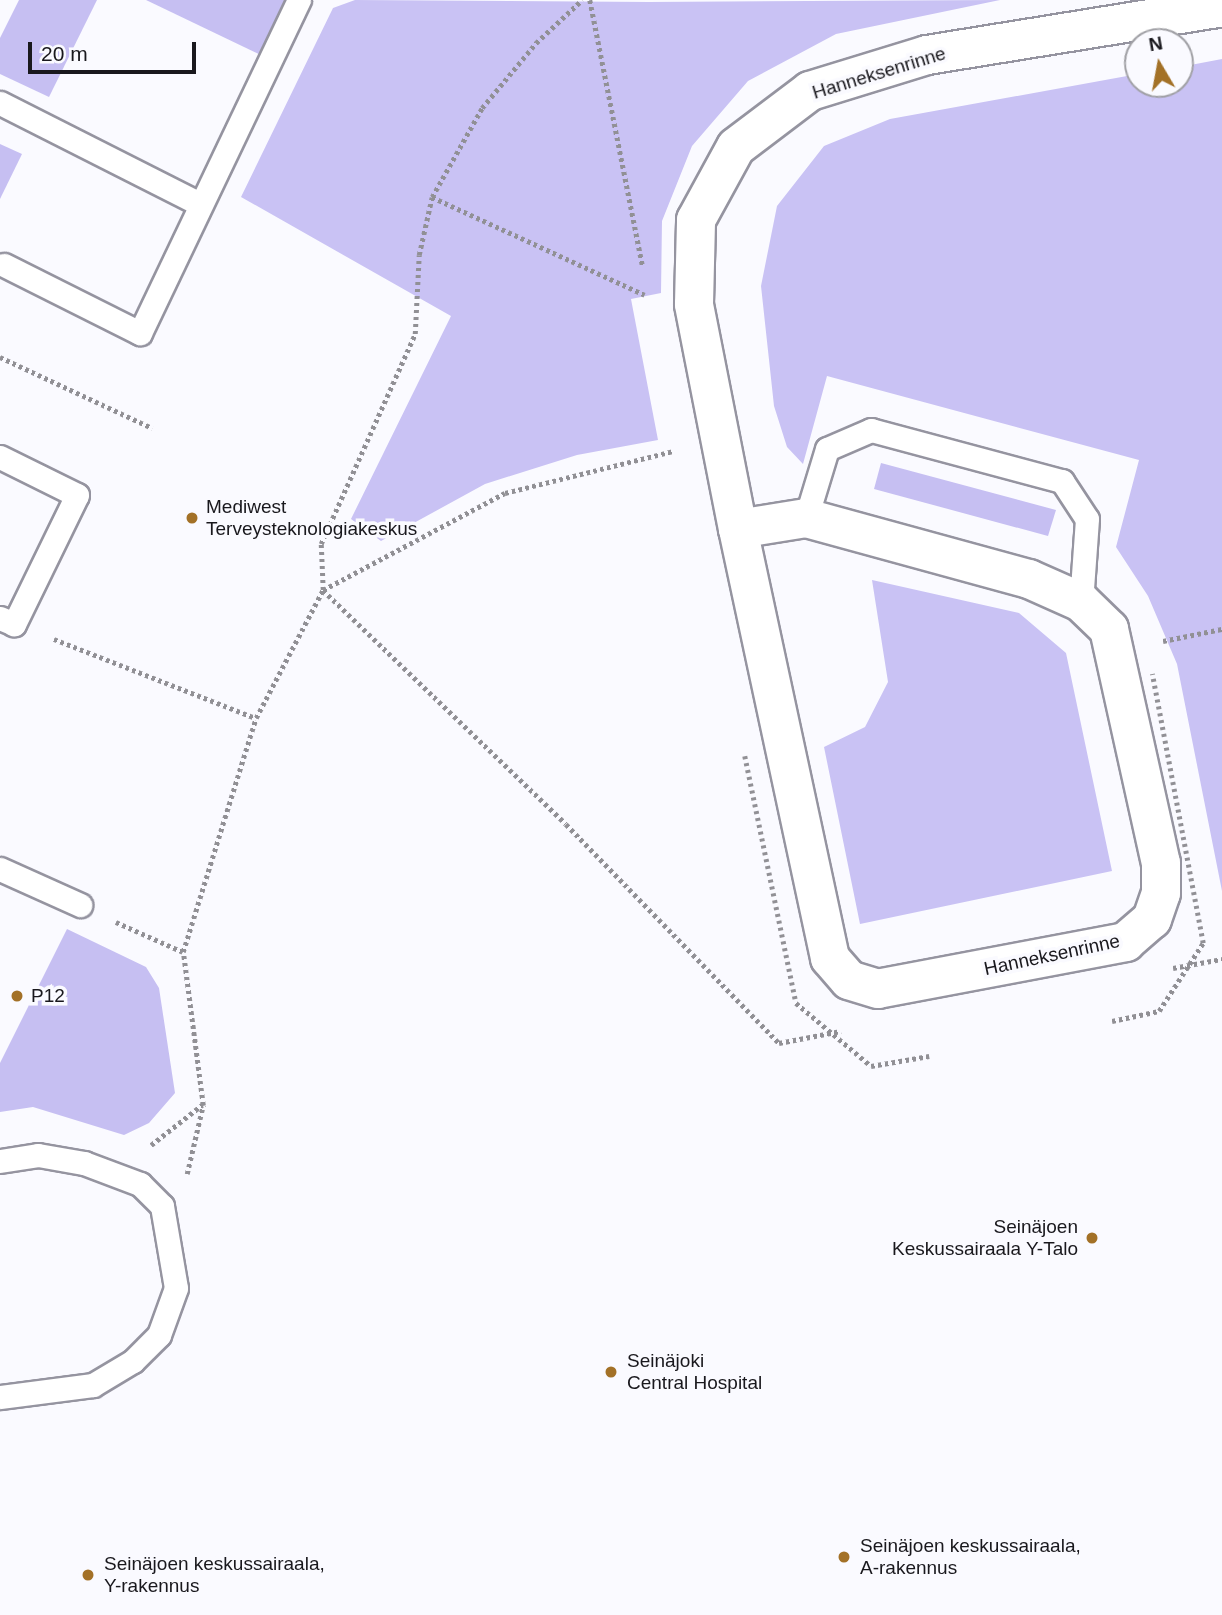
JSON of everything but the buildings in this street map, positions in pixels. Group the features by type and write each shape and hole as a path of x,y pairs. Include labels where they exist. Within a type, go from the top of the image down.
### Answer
{"street":[{"name":"Hanneksenrinne","path":"738,528 806,517 1030,579 1081,602 1109,629 1138,677 1161,863 1161,893 1152,919 1113,944 878,989 849,980 830,958 820,931 782,748 738,528 694,304 696,220 737,147 810,91 927,55 1222,7"}],"lane":[{"path":"4,265 139,333 299,0"},
{"path":"0,103 200,204"},
{"path":"806,517 827,449 872,430 1062,481 1087,519 1081,602"},
{"path":"0,457 77,495 7,621"},
{"path":"0,869 80,905"},
{"path":"0,1161 37,1154 85,1163 140,1184 162,1206 176,1288 159,1335 133,1361 93,1385 0,1397"}],"path":[{"path":"162,1206 182,1185 203,1105 183,952 256,718 323,590 321,544 415,334 419,255 432,197 482,108 536,43 582,0"},
{"path":"590,0 621,155"},
{"path":"432,197 649,297"},
{"path":"0,357 152,428"},
{"path":"323,590 505,493 679,450"},
{"path":"323,590 566,824 779,1043"},
{"path":"7,621 256,718"},
{"path":"1158,642 1222,629"},
{"path":"1112,1021 1159,1011 1203,943 1138,677"},
{"path":"745,756 796,1003 871,1066 929,1056"},
{"path":"80,905 183,952"}],"shaded area":[{"path":"19,0 97,0 49,97 0,74 0,38"},
{"path":"146,0 285,0 263,56"},
{"path":"355,0 1000,0 836,34 748,81 692,146 662,221 661,293 631,299 658,440 577,455 485,484 381,541 351,519 451,316 241,197 333,8"},
{"path":"1222,59 1222,891 1177,664 1148,596 1116,547 1139,460 827,376 803,464 787,447 774,406 761,286 777,206 824,146 890,119 1124,77 1124,98 1194,98 1194,64"},
{"path":"0,144 22,154 0,199"},
{"path":"881,463 1056,510 1048,536 874,489"},
{"path":"872,580 1019,613 1066,653 1112,871 860,924 824,747 865,727 888,682"},
{"path":"67,929 146,967 159,988 175,1093 149,1123 124,1135 33,1107 0,1112 0,1063"}],"place":[{"name":"Mediwest Terveysteknologiakeskus","path":"192,518"},
{"name":"P12","path":"17,996"},
{"name":"Seinäjoen Keskussairaala Y-Talo","path":"1092,1238"},
{"name":"Seinäjoki Central Hospital","path":"611,1372"},
{"name":"Seinäjoen keskussairaala, A-rakennus","path":"844,1557"},
{"name":"Seinäjoen keskussairaala, Y-rakennus","path":"88,1575"}]}
